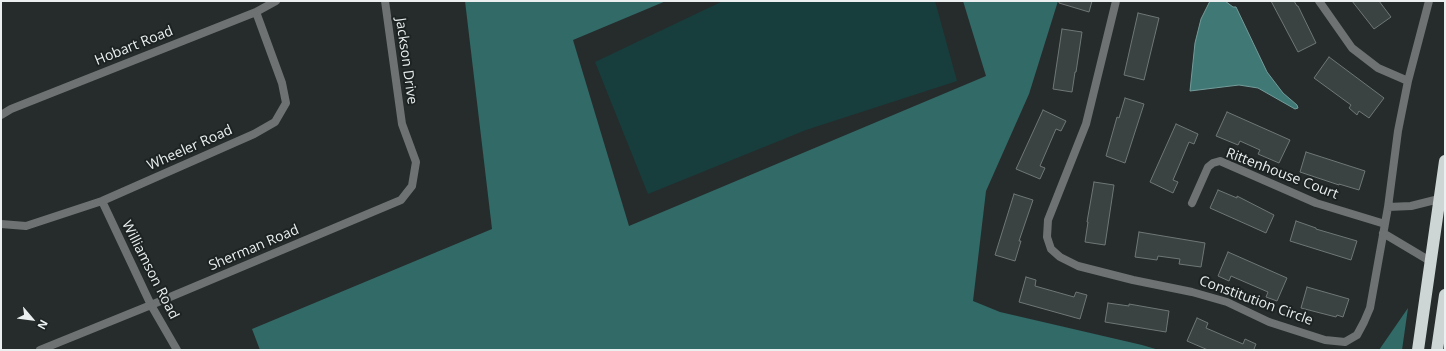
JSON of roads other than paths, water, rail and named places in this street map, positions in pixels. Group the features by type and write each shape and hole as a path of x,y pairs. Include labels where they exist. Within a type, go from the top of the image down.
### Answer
{"highway":[{"path":"1418,350 1445,162"},
{"path":"1437,350 1445,295"}],"street":[{"name":"Hobart Road","path":"1,115 11,109 256,12 276,1"},
{"name":"Jackson Drive","path":"385,1 402,124"},
{"name":"Constitution Circle","path":"1116,1 1086,124 1048,220 1047,237 1051,249 1060,257 1078,266 1133,280 1192,292 1227,302 1269,322 1325,340 1344,342 1357,335 1370,308 1388,208 1398,131 1408,81 1429,1"},
{"path":"1319,1 1352,48 1378,68 1408,81"},
{"name":"Wheeler Road","path":"1,224 26,226 102,201 254,134 275,122 286,103 282,83 256,12"},
{"name":"Sherman Road","path":"40,350 401,200 412,186 416,162 402,124"},
{"name":"Rittenhouse Court","path":"1192,203 1208,167 1213,163 1220,161 1316,203 1385,224"},
{"path":"1388,208 1420,205 1440,199"},
{"name":"Williamson Road","path":"102,201 151,305 177,350"},
{"path":"1383,233 1430,261"}]}
